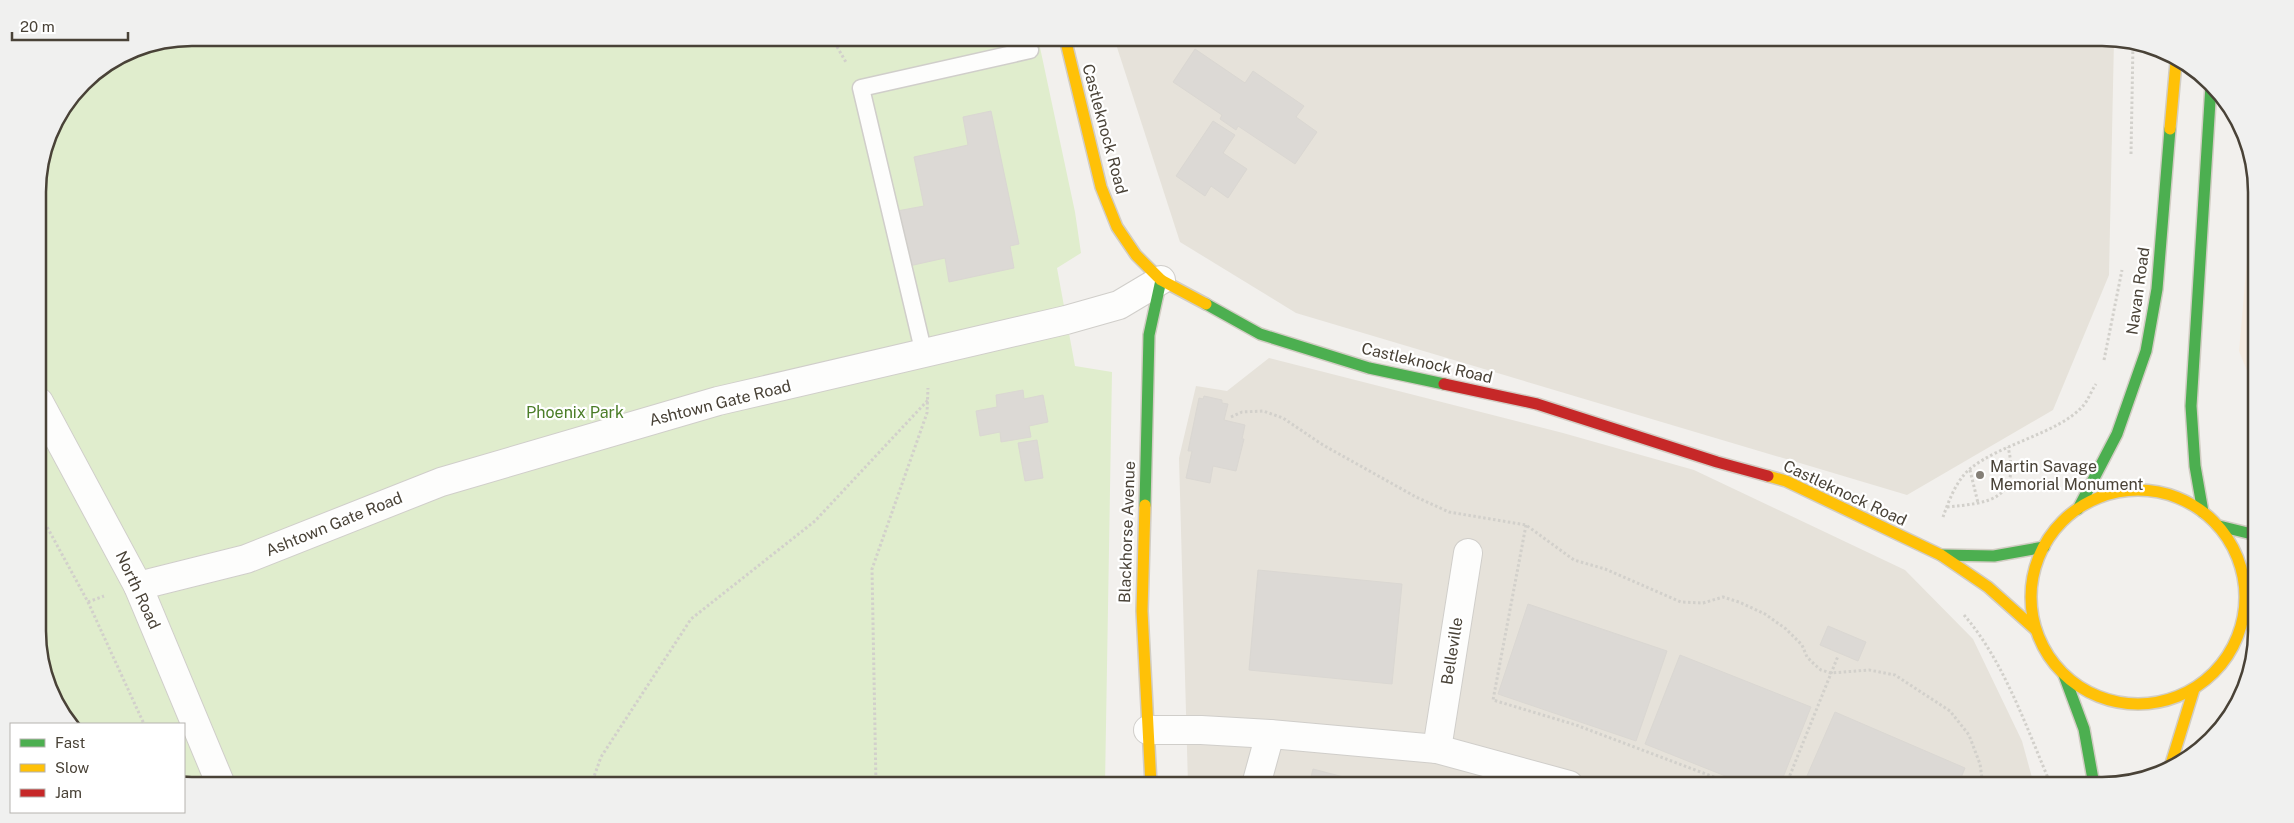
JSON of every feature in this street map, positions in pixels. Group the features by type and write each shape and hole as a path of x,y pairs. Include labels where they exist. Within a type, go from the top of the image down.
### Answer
{"main road":[{"name":"Castleknock Road","path":"1067,46 1101,187 1117,227 1136,255 1161,280 1260,334 1368,368 1537,404 1717,462 1786,481 1942,554 1988,587 2036,630"},
{"name":"Navan Road","path":"2078,509 2117,434 2146,351 2157,289 2176,66"},
{"path":"2203,512 2195,466 2192,406 2210,95"},
{"name":"Blackhorse Avenue","path":"1151,777 1142,611 1149,335 1161,280"},
{"path":"2093,776 2086,736 2076,701 2064,675 2048,654 2036,630 2032,589 2034,572 2044,547 2058,527 2078,509 2099,498 2122,491 2145,490 2166,494 2186,502 2203,512 2219,526 2236,555 2244,577 2246,601 2242,626 2228,658"},
{"path":"2219,526 2248,533"},
{"name":"Castleknock Road","path":"1942,554 1994,556 2044,547"},
{"path":"2064,675 2100,698 2135,705 2164,702 2194,689 2212,676 2228,658 2247,642"},
{"path":"2173,758 2194,689"}],"street":[{"name":"Ashtown Gate Road","path":"138,586 246,559 450,479 718,401 924,354 1119,305 1161,280"},
{"name":"North Road","path":"46,416 138,586 217,777"},
{"name":"Belleville","path":"1437,749 1468,553"},
{"path":"1148,730 1201,730 1270,734 1437,749 1538,776"},
{"path":"1258,776 1270,734"}],"lane":[{"path":"924,354 861,88 1030,50"}],"path":[{"path":"2131,162 2133,50"},
{"path":"2102,367 2123,265"},
{"path":"876,777 872,570 927,413 928,377 924,354"},
{"path":"1941,523 1960,480 1970,469 2066,419 2083,407 2100,375"},
{"path":"594,777 601,757 691,619 815,521 928,400"},
{"path":"1231,417 1242,412 1263,410 1283,418 1323,445 1416,497 1449,512 1526,525 1574,560 1605,569 1681,602 1703,603 1723,597 1765,614 1786,629 1802,645 1807,657 1815,666 1831,673 1869,670 1895,675 1950,711 1969,735 1980,764 1982,776"},
{"path":"1947,507 1978,503 1998,496 2012,477 2012,464 2008,448"},
{"path":"1970,469 1978,503"},
{"path":"46,525 88,602 144,723"},
{"path":"1526,525 1493,700 1576,725 1712,776"},
{"path":"88,602 106,595"},
{"path":"1960,610 1980,634 1991,653 2031,736 2047,776"},
{"path":"1790,776 1838,656"}],"shaded area":[{"path":"1117,46 2114,47 2109,275 2053,410 1907,495 1296,313 1180,242"},
{"path":"2248,250 2248,373 2239,351"},
{"path":"1269,358 1563,433 1694,470 1905,570 1973,639 2022,741 2032,776 1188,776 1179,458 1196,386 1227,391"}],"green space":[{"name":"Phoenix Park","path":"192,46 1040,46 1075,212 1081,253 1057,268 1075,366 1112,372 1105,777 185,777 185,723 80,723 61,695 54,678 47,650 46,631 47,183 49,164 57,136 76,103 111,71 136,57 155,51 173,47"}],"building":[{"path":"1195,49 1245,83 1253,71 1304,106 1296,117 1317,132 1295,164 1238,126 1236,130 1220,119 1222,115 1173,82"},
{"path":"991,111 1019,244 1010,246 1014,268 949,282 945,258 909,266 897,211 924,206 914,157 968,145 963,117"},
{"path":"1213,121 1235,135 1223,153 1247,169 1228,198 1211,186 1205,196 1176,176"},
{"path":"1023,390 1024,399 1043,395 1048,422 1029,426 1031,437 1001,442 1000,432 980,436 976,411 997,407 996,395"},
{"path":"1204,396 1222,400 1222,403 1228,404 1224,420 1245,425 1242,439 1244,439 1236,471 1213,466 1210,483 1186,478 1192,451 1188,451 1199,398 1203,399"},
{"path":"1037,440 1043,478 1025,481 1018,443"},
{"path":"1258,570 1402,584 1392,684 1249,670"},
{"path":"1528,604 1667,651 1636,741 1498,694"},
{"path":"1828,626 1866,642 1858,661 1820,645"},
{"path":"1680,655 1811,707 1784,776 1726,776 1645,744"},
{"path":"1835,712 1965,768 1962,776 1807,776"},
{"path":"1313,769 1341,776 1311,776"}],"traffic: fast":[{"path":"2203,512 2195,466 2191,406 2210,95"},
{"path":"2078,509 2117,434 2146,351 2157,289 2170,129"},
{"path":"1145,505 1149,335 1161,280"},
{"path":"1206,304 1260,334 1369,368 1444,384"},
{"path":"2219,526 2248,533"},
{"path":"1941,555 1994,556 2044,547"},
{"path":"2064,675 2084,729 2092,776"}],"traffic: slow":[{"path":"1067,46 1101,187 1117,227 1136,255 1161,280 1206,304"},
{"path":"2170,129 2176,66"},
{"path":"1768,476 1786,481 1941,555 1988,587 2036,630"},
{"path":"2138,490 2159,492 2179,498 2206,514 2221,529 2237,556 2243,576 2245,597 2243,618 2237,638 2221,665 2206,680 2179,696 2159,702 2138,704 2117,702 2097,696 2070,680 2055,665 2039,638 2033,618 2031,597 2033,576 2039,556 2055,529 2070,514 2097,498 2117,492 2138,490"},
{"path":"1145,505 1142,611 1151,777"},
{"path":"2173,758 2194,689"}],"traffic: jam":[{"path":"1444,384 1537,404 1717,462 1768,476"}],"place":[{"name":"Martin Savage Memorial Monument","path":"1980,475"}]}
